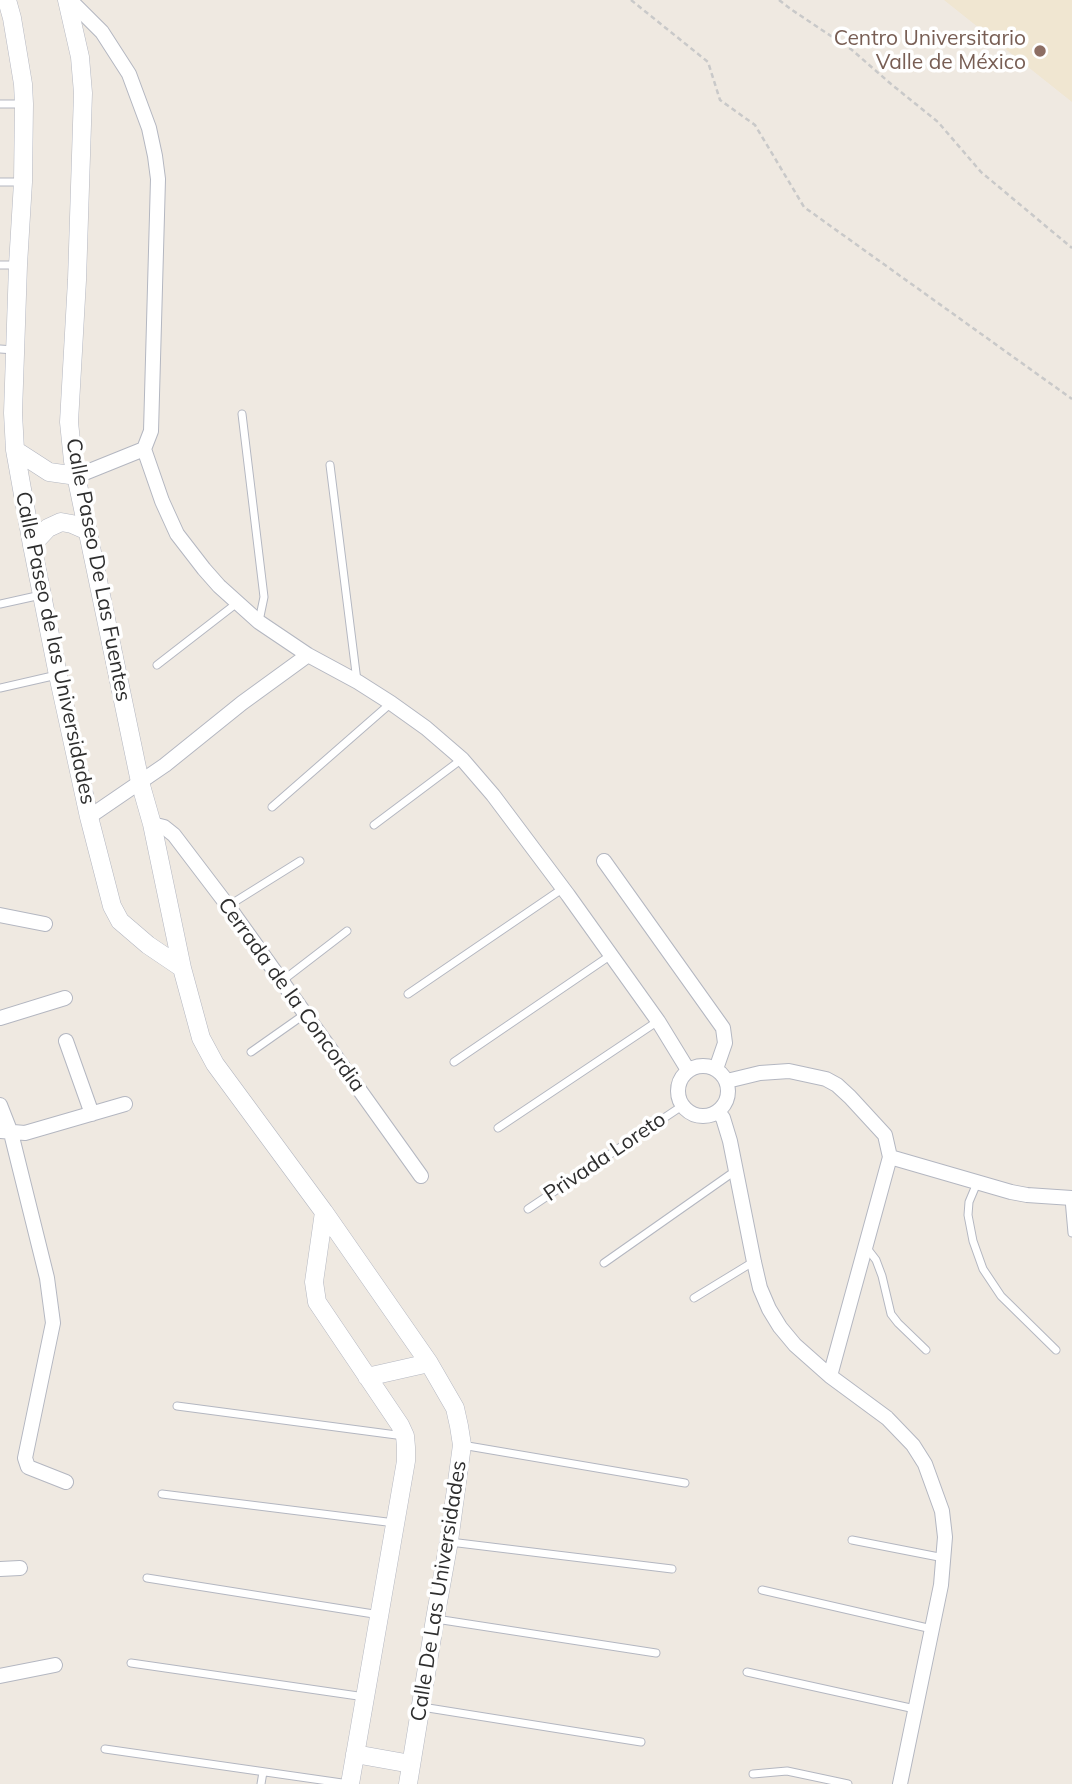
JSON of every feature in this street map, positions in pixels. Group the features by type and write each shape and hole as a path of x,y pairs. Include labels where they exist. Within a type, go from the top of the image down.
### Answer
{"street":[{"name":"Calle Paseo de las Universidades","path":"8,0 6,18 23,84 24,104 23,182 9,265 7,350 15,450 58,675 89,817 112,906 120,921 181,968"},
{"path":"69,0 102,32 129,75 149,128 155,156 158,207 152,418 144,449 177,534 204,569 258,622 308,655 391,703 426,728 461,759 493,795 611,956 658,1021 688,1070"},
{"name":"Calle Paseo De Las Fuentes","path":"69,0 80,58 83,93 69,422 74,461 140,782 152,824 181,968 201,1038 215,1064 324,1212"},
{"path":"15,450 49,472 77,476 144,449"},
{"path":"32,545 48,528 61,522 88,531"},
{"path":"89,817 165,765 242,702 308,655"},
{"name":"Cerrada de la Concordia","path":"152,824 164,827 174,835 421,1176"},
{"path":"604,861 723,1028 724,1043 716,1069"},
{"path":"0,915 45,924"},
{"path":"0,1018 65,998"},
{"path":"66,1041 92,1114"},
{"path":"702,1065 716,1069 726,1078 729,1093 727,1098 718,1112 695,1115 682,1105 679,1083 688,1070 702,1065"},
{"path":"727,1082 760,1073 789,1071 826,1079 850,1097 885,1135 890,1157 830,1376"},
{"path":"5,1132 25,1133 125,1104"},
{"path":"0,1105 5,1132 47,1278 53,1323 25,1458 28,1467 66,1482"},
{"path":"718,1112 726,1127 764,1298 780,1327 795,1345 830,1376 887,1418 920,1455 931,1476 942,1511 944,1558 933,1629 901,1784"},
{"path":"890,1157 1027,1195 1070,1198"},
{"path":"324,1212 314,1282 317,1302 405,1436 406,1461 350,1784"},
{"name":"Calle De Las Universidades","path":"324,1212 429,1363 455,1408 462,1445 449,1541 408,1784"},
{"path":"367,1377 429,1363"},
{"path":"0,1569 20,1568"},
{"path":"0,1676 55,1665"},
{"path":"355,1754 411,1764"}],"lane":[{"path":"0,104 24,104"},
{"path":"0,182 23,182"},
{"path":"242,414 264,597 258,622"},
{"path":"330,465 358,682"},
{"path":"0,604 42,595"},
{"path":"158,665 237,603"},
{"path":"0,688 58,675"},
{"path":"272,807 391,703"},
{"path":"374,825 461,759"},
{"path":"228,906 300,861"},
{"path":"408,994 562,889"},
{"path":"282,981 347,931"},
{"path":"454,1062 611,956"},
{"path":"251,1052 305,1014"},
{"path":"498,1128 658,1021"},
{"name":"Privada Loreto","path":"528,1209 682,1105"},
{"path":"604,1263 736,1170"},
{"path":"977,1183 969,1202 968,1215 973,1241 983,1269 1001,1296 1056,1350"},
{"path":"1070,1198 1072,1233"},
{"path":"866,1246 876,1260 882,1276 891,1314 926,1350"},
{"path":"694,1298 754,1262"},
{"path":"177,1406 405,1436"},
{"path":"462,1445 685,1483"},
{"path":"162,1494 395,1523"},
{"path":"852,1540 944,1558"},
{"path":"449,1541 672,1569"},
{"path":"147,1577 380,1615"},
{"path":"762,1590 933,1629"},
{"path":"435,1619 656,1653"},
{"path":"131,1663 366,1697"},
{"path":"747,1672 915,1709"},
{"path":"421,1707 641,1742"},
{"path":"105,1749 350,1784"},
{"path":"753,1774 787,1771 848,1784"},
{"path":"261,1784 263,1772"}],"path":[{"path":"631,0 708,62 720,100 755,125 803,207 1072,398"},
{"path":"779,0 852,50 938,122 981,172 1072,248"}],"shaded area":[{"name":"Centro Universitario Valle de México","path":"944,0 1072,0 1072,102"}],"place":[{"name":"Centro Universitario Valle de México","path":"1040,51"}]}
